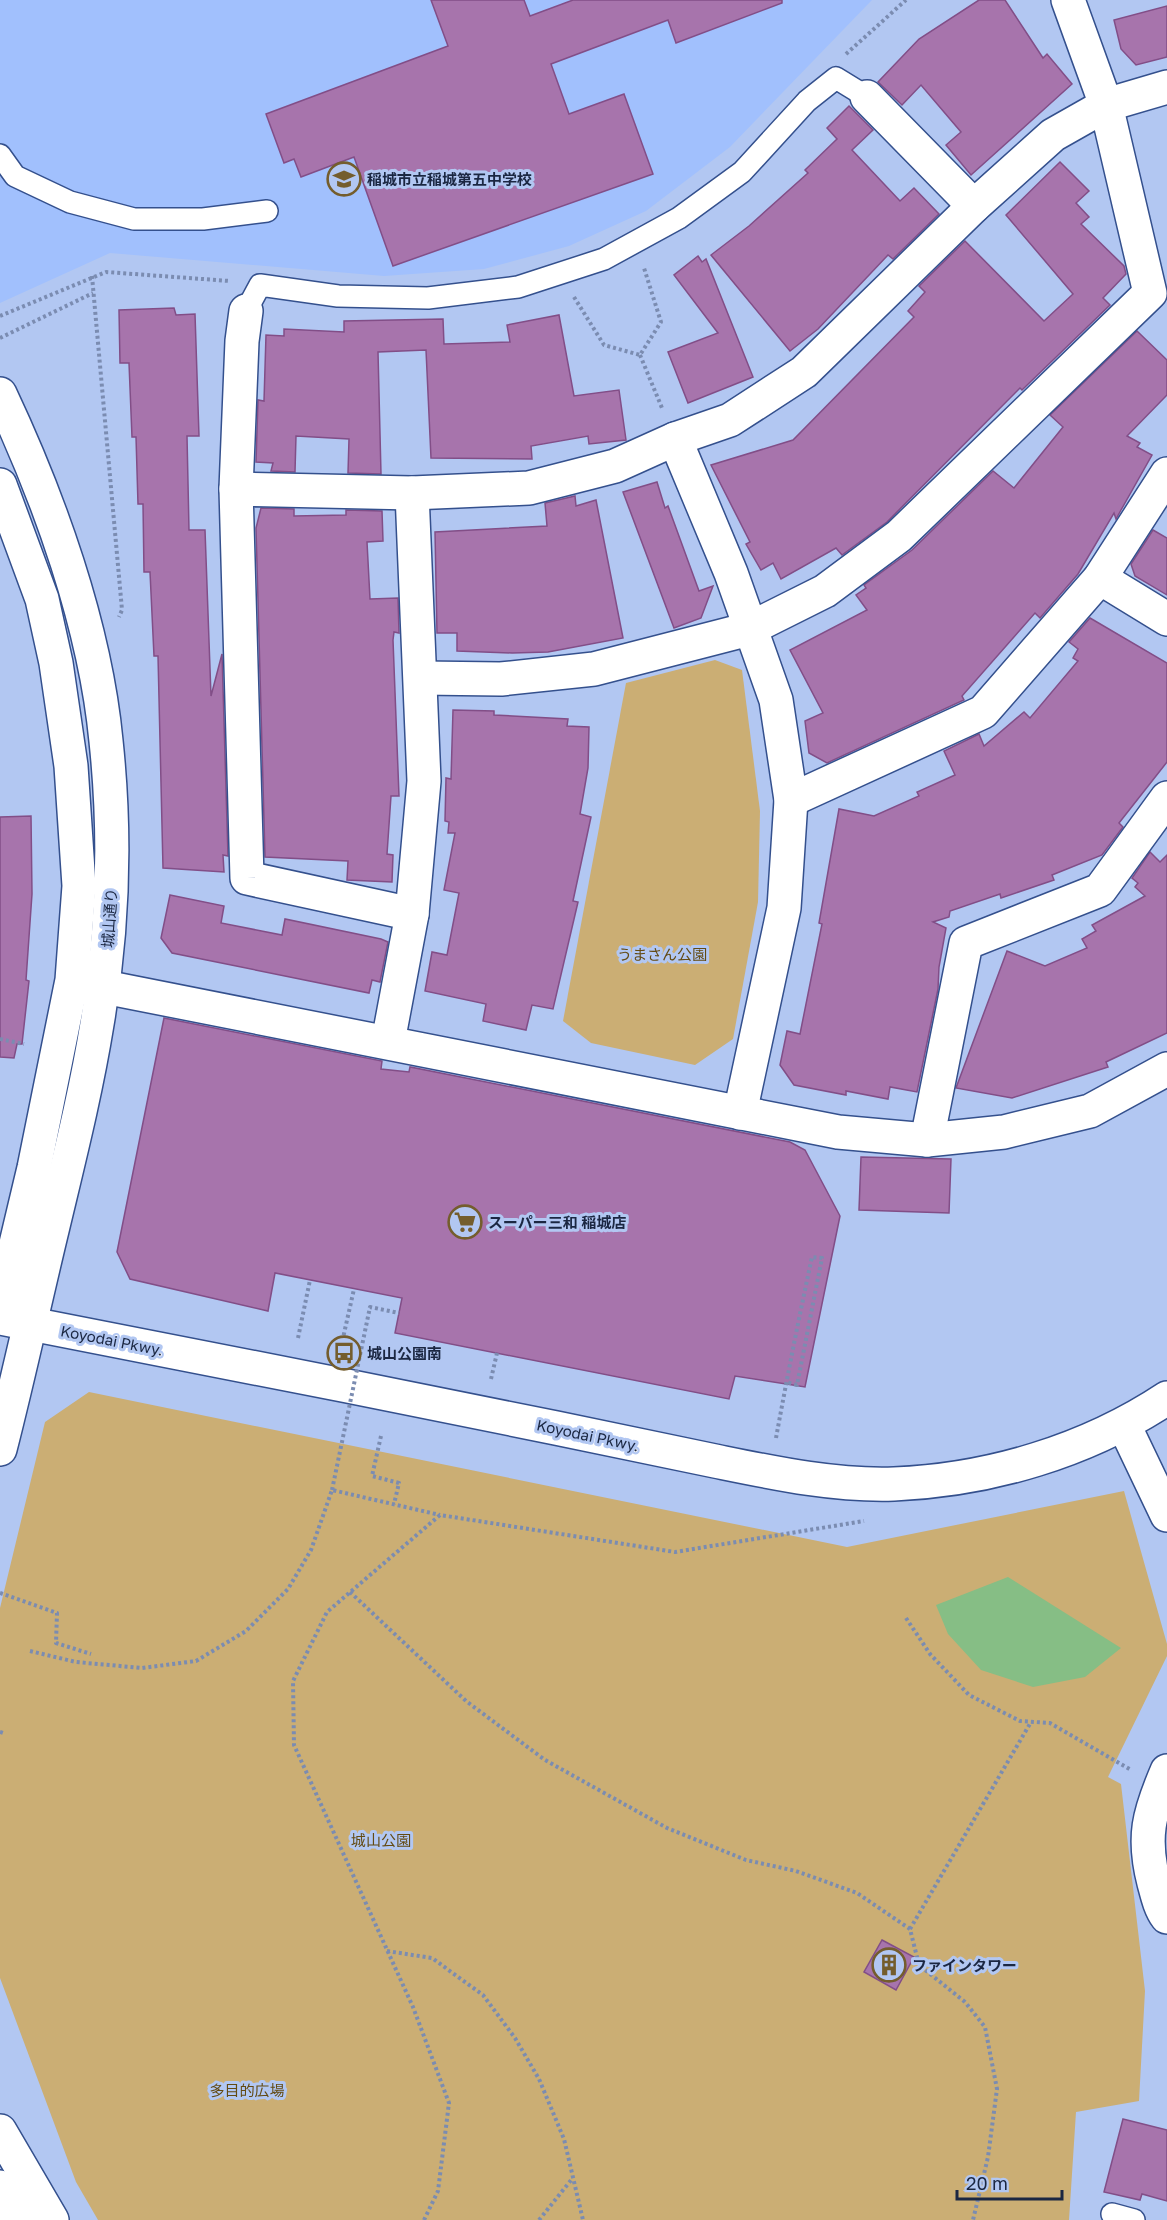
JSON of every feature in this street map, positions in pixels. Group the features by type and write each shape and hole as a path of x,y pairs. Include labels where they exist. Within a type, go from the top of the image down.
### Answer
{"street":[{"path":"422,678 501,679 594,669 749,629 825,591 899,536 1150,293 1106,105 1068,0"},
{"path":"236,489 412,493 530,488 615,466 675,439 730,420 804,372 974,206 1053,135 1106,105 1167,87"},
{"path":"867,97 974,206"},
{"path":"246,311 242,340 236,489 247,878 412,914"},
{"name":"城山通り","path":"0,394 25,446 56,526 88,643 106,739 111,887 88,983 34,1168 0,1311"},
{"path":"675,439 731,573 776,700 791,800 784,908 740,1113"},
{"path":"791,800 983,712 1100,578 1167,474"},
{"name":"城山通り","path":"0,485 42,599 56,663 71,766 88,983 80,1111 15,1321 0,1449"},
{"path":"388,1042 412,914 424,782 422,678 412,493"},
{"path":"1100,578 1167,620"},
{"path":"927,1140 966,943 1100,890 1167,798"},
{"path":"88,983 838,1132 927,1140 1004,1132 1090,1111 1167,1069"},
{"name":"Koyodai Pkwy.","path":"15,1321 800,1478 845,1482 893,1484 981,1474 1069,1449 1125,1425 1167,1398"},
{"path":"1125,1425 1167,1515"},
{"path":"1164,1779 1151,1809 1146,1836 1149,1865 1167,1917"},
{"path":"0,2131 52,2220"},
{"path":"0,2187 18,2220"}],"lane":[{"path":"246,311 260,285 338,296 428,298 518,286 604,260 679,218 742,172 807,101 836,78 867,97"},
{"path":"0,155 15,176 70,202 134,219 203,219 267,211"},
{"path":"1112,2214 1134,2220"}],"path":[{"path":"837,62 906,0"},
{"path":"636,241 661,322 640,355"},
{"path":"0,316 76,282 106,272 234,281"},
{"path":"560,273 604,345 640,355"},
{"path":"92,276 122,610 118,619"},
{"path":"0,338 93,293"},
{"path":"640,355 675,439"},
{"path":"0,1039 30,1046"},
{"path":"775,1442 786,1382 812,1257 822,1258 797,1385 786,1382"},
{"path":"298,1338 310,1280"},
{"path":"341,1347 354,1289"},
{"path":"30,1651 76,1662 142,1668 196,1661 246,1631 288,1589 311,1550 332,1490 370,1306 399,1313"},
{"path":"788,1330 796,1334"},
{"path":"491,1379 497,1353"},
{"path":"381,1436 372,1476 399,1483 394,1504"},
{"path":"332,1490 440,1515 675,1552 864,1521"},
{"path":"424,2220 438,2191 449,2103 413,2007 294,1745 293,1681 327,1612 440,1515"},
{"path":"350,1592 465,1701 544,1760 667,1828 746,1860 796,1871 857,1893 910,1929 919,1965 965,2002 985,2027 997,2089 980,2202 973,2220"},
{"path":"0,1593 57,1613 56,1643 91,1654"},
{"path":"906,1618 930,1654 969,1695 1020,1721 1050,1723 1164,1779"},
{"path":"910,1929 1031,1722"},
{"path":"387,1951 432,1958 483,1995 515,2038 539,2079 564,2139 583,2220"},
{"path":"539,2220 573,2179"}],"shaded area":[{"name":"稲城市立稲城第五中学校","path":"0,0 872,0 730,147 646,211 569,246 484,269 384,276 110,253 0,303"},
{"path":"1008,1577 1121,1648 1085,1677 1033,1687 981,1670 948,1634 936,1605"}],"green space":[{"name":"うまさん公園","path":"715,660 742,670 760,811 758,902 733,1039 695,1065 591,1043 563,1021 626,683"},
{"name":"城山公園","path":"89,1392 847,1547 1124,1491 1167,1644 1167,1656 1108,1777 1121,1784 1145,1991 1139,2101 1076,2112 1069,2220 98,2220 76,2182 0,1978 0,1608 45,1422"}],"building":[{"path":"431,0 524,0 530,16 573,0 782,0 782,3 676,43 668,20 551,64 569,114 624,94 653,174 393,266 354,157 301,177 294,159 284,163 266,114 448,46"},
{"path":"979,0 1005,0 1043,58 1047,54 1072,84 971,175 946,145 961,132 921,85 902,105 878,82 919,39"},
{"path":"1167,6 1167,57 1136,65 1121,49 1114,20"},
{"path":"849,106 873,130 852,150 900,201 914,188 939,214 893,259 888,255 818,329 790,351 711,255 749,226 808,173 805,170 837,139 827,128"},
{"path":"1060,162 1089,191 1076,203 1089,217 1081,224 1124,266 1126,274 1103,298 1110,305 1022,390 1020,388 887,522 842,555 836,548 781,579 773,563 761,570 746,544 750,542 711,465 793,440 914,317 908,311 925,292 919,286 965,241 1044,321 1073,294 1006,215"},
{"path":"698,256 702,262 706,259 753,377 688,403 668,352 718,333 674,275"},
{"path":"174,308 176,315 195,314 199,436 187,436 189,530 205,530 211,696 222,654 228,856 223,855 224,872 163,868 158,656 154,656 150,572 144,572 143,504 138,504 136,437 132,437 129,363 120,363 119,310"},
{"path":"559,315 574,396 619,390 626,440 589,444 588,436 531,446 532,459 431,458 426,350 378,352 381,474 348,473 349,439 296,436 295,472 271,471 273,463 256,462 258,400 264,401 266,335 284,336 284,329 344,332 344,321 443,319 444,344 510,342 507,325"},
{"path":"1137,331 1167,360 1167,395 1127,436 1140,443 1137,447 1152,455 1116,519 1114,513 1078,574 1040,618 1035,613 962,696 964,700 827,763 809,753 805,721 823,713 790,650 867,610 856,595 866,588 864,585 912,550 993,471 1014,488 1063,427 1050,415"},
{"path":"657,482 665,508 668,506 699,591 713,586 701,618 674,628 623,492"},
{"path":"575,496 576,506 596,500 623,638 548,652 457,651 457,633 437,633 435,532 547,526 545,503"},
{"path":"261,508 294,509 294,516 346,515 346,510 382,511 383,541 367,542 370,599 398,598 399,633 394,632 393,640 399,796 391,796 387,854 393,855 392,882 347,880 348,861 265,857 256,528"},
{"path":"1153,530 1167,538 1167,595 1135,576 1131,564"},
{"path":"1090,618 1167,663 1167,762 1119,823 1123,827 1102,855 1052,875 1054,880 1001,898 1000,894 950,911 949,917 933,922 946,928 939,967 938,989 917,1092 890,1087 888,1099 846,1091 846,1095 794,1085 780,1065 787,1031 800,1034 822,924 819,923 839,809 874,816 919,796 917,792 955,775 944,751 979,734 984,746 1024,712 1030,718 1078,661 1073,658 1078,649 1069,642"},
{"path":"453,710 494,711 494,715 568,719 567,726 589,727 588,768 580,814 591,817 573,901 578,902 553,1009 532,1005 526,1030 483,1021 486,1004 425,991 432,952 447,955 459,893 444,890 455,833 448,833 449,822 445,821 446,778 451,779"},
{"path":"31,816 32,894 26,980 29,981 22,1044 17,1044 14,1058 0,1057 0,817"},
{"path":"1150,852 1160,862 1167,855 1167,1033 1106,1062 1108,1067 1012,1098 956,1088 1007,951 1045,966 1087,948 1082,939 1096,931 1092,925 1145,896 1135,887 1138,883 1132,878"},
{"path":"170,895 224,906 221,923 282,935 285,919 381,939 388,942 380,982 372,980 369,993 172,953 161,938"},
{"name":"スーパー三和 稲城店","path":"164,1018 382,1061 381,1069 409,1072 410,1067 790,1142 805,1150 840,1216 805,1387 735,1376 729,1399 395,1333 402,1298 275,1273 268,1311 130,1279 117,1252"},
{"path":"861,1157 951,1159 949,1213 859,1210"},
{"name":"ファインタワー","path":"882,1940 914,1957 896,1990 864,1972"},
{"path":"1123,2119 1167,2130 1167,2201 1142,2194 1140,2200 1104,2192"}],"place":[{"name":"稲城市立稲城第五中学校","path":"344,179"},
{"name":"スーパー三和 稲城店","path":"465,1222"},
{"name":"城山公園南","path":"344,1353"},
{"name":"ファインタワー","path":"889,1965"}],"park label":[{"name":"多目的広場","path":"247,2090"}]}
